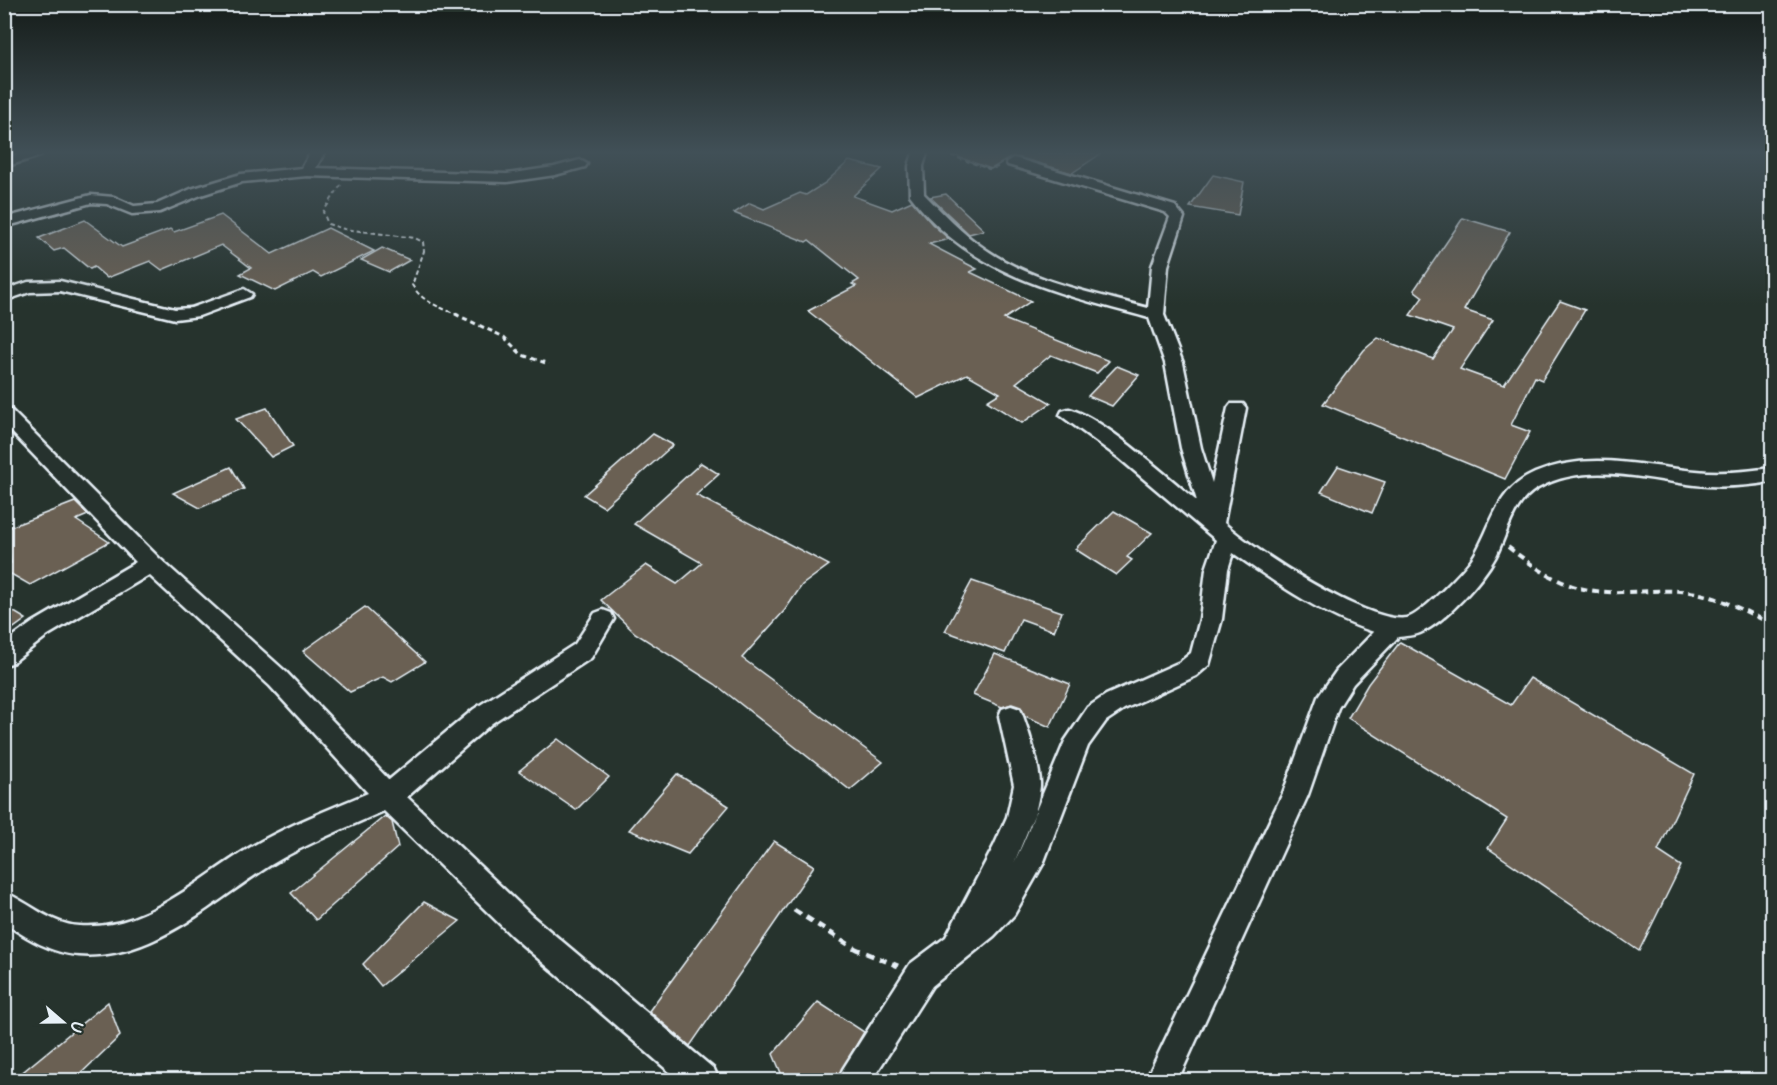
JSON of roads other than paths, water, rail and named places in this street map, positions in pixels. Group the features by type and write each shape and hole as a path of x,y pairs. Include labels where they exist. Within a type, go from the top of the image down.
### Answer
{"street":[{"path":"4,224 75,204"},
{"path":"117,204 132,210 160,208 170,204"},
{"path":"926,204 988,258 1014,271 1062,289 1156,315"},
{"path":"1154,204 1170,209 1177,217 1160,266 1156,315 1174,363 1191,448 1218,529"},
{"path":"4,296 28,287 60,286 175,314 193,313 244,294"},
{"path":"854,1080 921,975 984,926 1004,905 1018,884 1033,855 1078,741 1097,714 1115,702 1188,669 1201,658 1211,620 1217,569 1218,529 1237,408"},
{"path":"4,413 151,564 278,679 388,797 522,926 703,1080"},
{"path":"1069,415 1149,473 1218,529 1352,614 1392,628 1410,628 1423,621 1477,568 1495,537 1512,496 1518,490 1544,477 1575,468 1600,465 1688,477 1769,478"},
{"path":"4,656 40,629 151,564"},
{"path":"4,906 40,930 78,941 118,938 149,927 172,915 261,856 309,831 388,797 483,716 584,651 603,620"},
{"path":"1162,1080 1291,804 1327,704 1345,677 1392,628"},
{"path":"956,946 1004,855 1020,818 1027,785 1011,716"}]}
